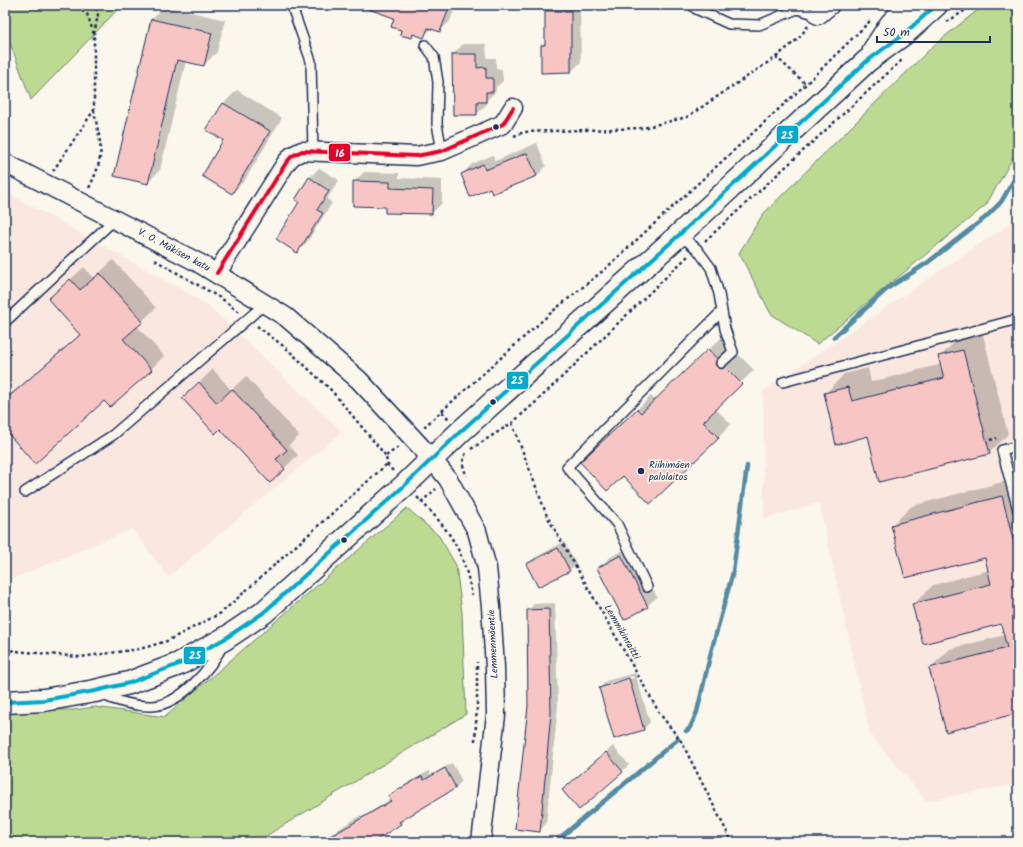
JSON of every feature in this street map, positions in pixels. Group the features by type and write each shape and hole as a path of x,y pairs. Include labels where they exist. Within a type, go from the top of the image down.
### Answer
{"street":[{"path":"867,61 891,24 910,5"},
{"path":"5,702 44,700 95,692 129,683 179,664 226,638 263,613 460,432 679,235 867,61 905,33 939,15"},
{"path":"217,273 286,163 292,156 302,151 416,156 442,151 503,124 513,108"},
{"name":"V. O. Mäkisen katu","path":"5,163 217,273 266,303 286,317 359,380 432,459"},
{"name":"Lemmenmäentie","path":"432,459 448,479 474,526 487,568 495,659 496,715 481,842"}],"lane":[{"path":"692,5 696,9 729,24 751,25 759,25 798,9 824,10"},
{"path":"292,7 311,61 313,152"},
{"path":"425,46 434,57 438,82 437,124 442,151"},
{"path":"5,322 114,220"},
{"path":"679,235 697,248 711,268 720,294 725,329 732,352 721,363"},
{"path":"25,492 113,435 266,303"},
{"path":"647,587 617,524 567,467 722,311"},
{"path":"783,382 1018,319"},
{"path":"1018,446 1002,450 1018,510"},
{"path":"95,692 118,702 154,706 170,700 196,683 216,659 226,638"}],"path":[{"path":"72,5 87,14 94,34"},
{"path":"82,204 99,169 102,149 94,110 94,34 98,15 95,5"},
{"path":"939,15 973,5"},
{"path":"509,138 524,132 643,128 687,117 776,56 799,38 808,27 798,9"},
{"path":"386,456 412,438 553,311 604,270 806,84 875,15"},
{"path":"463,467 462,460 471,448 512,423 697,248 908,55"},
{"path":"776,56 806,84"},
{"path":"45,183 94,110"},
{"path":"222,299 234,284"},
{"name":"Lemmikinraitti","path":"512,423 547,516 660,714 681,741 732,842"},
{"path":"5,650 80,657 140,649 167,641 221,613 387,464"},
{"path":"421,502 447,531 460,551 467,570 472,597"},
{"path":"475,744 477,655"}],"shaded area":[{"path":"5,191 207,304 342,432 168,577 132,529 5,582"},
{"path":"1018,218 1018,784 926,801 870,734 819,503 764,519 763,391"}],"green space":[{"path":"5,5 122,5 31,100 5,29"},
{"path":"984,5 1012,5 1018,10 1018,149 986,205 817,344 771,314 739,253 763,214 934,45"},
{"path":"407,508 439,536 456,565 462,613 466,714 256,842 5,842 5,710 74,710 95,707 165,717"}],"building":[{"path":"364,5 438,5 449,8 440,32 428,28 424,38 413,34 412,38 400,35 401,30 391,27 394,18 363,7"},
{"path":"545,11 571,11 571,72 541,73 541,45 545,45"},
{"path":"151,19 212,33 204,66 177,60 148,184 114,176"},
{"path":"452,54 477,54 477,68 486,67 486,78 493,78 493,92 486,92 486,102 477,102 477,115 453,115"},
{"path":"223,103 270,131 232,194 202,176 223,140 206,130"},
{"path":"527,153 537,176 492,194 490,188 470,197 461,174 483,164 485,170"},
{"path":"309,177 329,191 317,210 323,213 297,253 276,239 299,202 295,200"},
{"path":"353,181 390,182 390,188 433,190 432,214 385,213 385,207 353,206"},
{"path":"100,273 143,322 123,339 152,370 110,407 104,401 35,464 5,430 5,400 80,335 48,299 70,279 80,290"},
{"path":"708,349 717,359 715,364 717,367 722,369 725,367 742,384 703,422 719,438 650,504 623,476 607,491 580,462 637,409 641,413"},
{"path":"963,350 990,454 879,482 868,436 836,445 824,393 848,387 852,401 944,378 938,356"},
{"path":"199,382 217,403 232,389 287,450 276,459 285,469 270,483 220,429 215,434 182,398"},
{"path":"1002,496 1018,559 1018,713 946,732 929,668 1007,648 1001,624 923,644 912,604 991,584 985,558 905,578 891,525"},
{"path":"558,548 570,571 538,587 526,564"},
{"path":"621,555 648,607 624,620 597,568"},
{"path":"549,609 551,713 540,832 515,829 528,706 527,610"},
{"path":"629,678 644,730 614,739 599,688"},
{"path":"606,752 623,772 579,810 562,790"},
{"path":"445,768 456,788 399,822 401,824 374,842 321,842 391,801 388,796 422,776 424,780"}],"waterway":[{"path":"834,337 888,288 927,263 986,217 1001,202 1018,173"},
{"path":"686,731 690,728 697,712 711,652 733,572 747,466"},
{"path":"555,842 678,739"}],"transit line":[{"name":"25","path":"5,702 44,700 129,683 179,664 226,638 263,613 405,485 460,432 679,235 867,61 905,33 936,5"},
{"name":"16","path":"217,273 286,163 292,156 302,151 416,156 442,151 503,124 513,108"}],"place":[{"name":"Riihimäen palolaitos","path":"641,471"}]}
